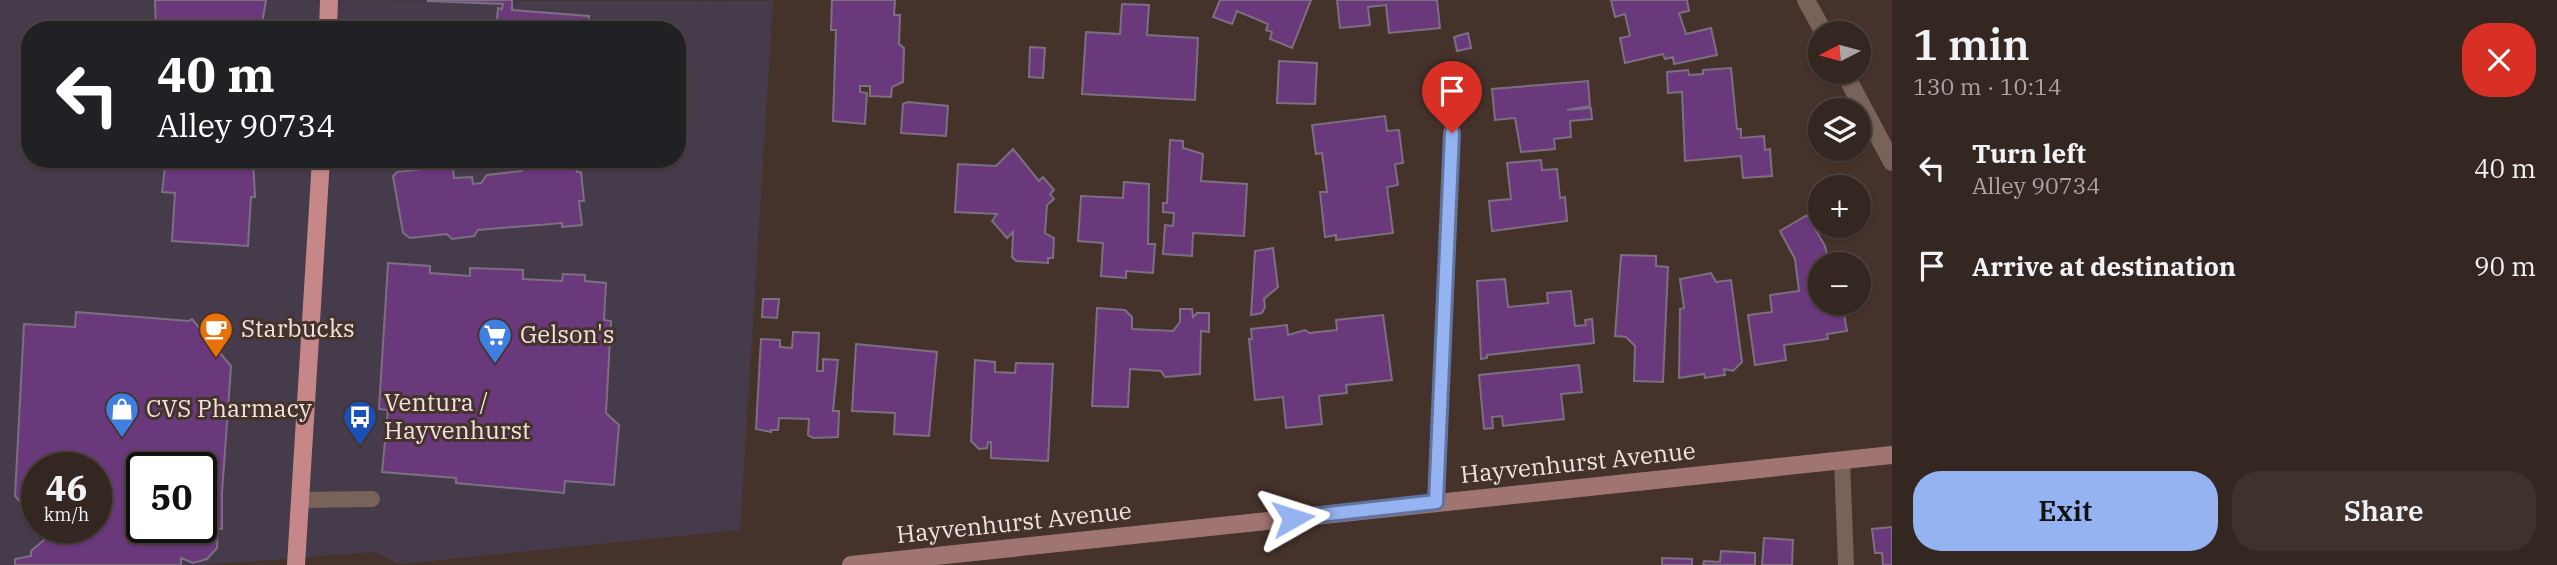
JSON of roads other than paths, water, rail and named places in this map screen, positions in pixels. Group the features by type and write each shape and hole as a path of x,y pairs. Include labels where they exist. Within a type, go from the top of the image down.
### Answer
{"main road":[{"path":"328,21 329,0"},
{"path":"296,565 320,168"},
{"name":"Hayvenhurst Avenue","path":"851,565 1892,456"}],"street":[{"path":"1806,0 1817,21"},
{"path":"1850,84 1892,162"}],"lane":[{"path":"1436,502 1452,133"},
{"path":"1842,461 1846,565"},
{"path":"301,500 372,499"}],"place":[{"name":"Starbucks","path":"216,359"},
{"name":"Gelson's","path":"495,365"},
{"name":"CVS Pharmacy","path":"122,439"},
{"name":"Ventura / Hayvenhurst","path":"360,447"}]}
